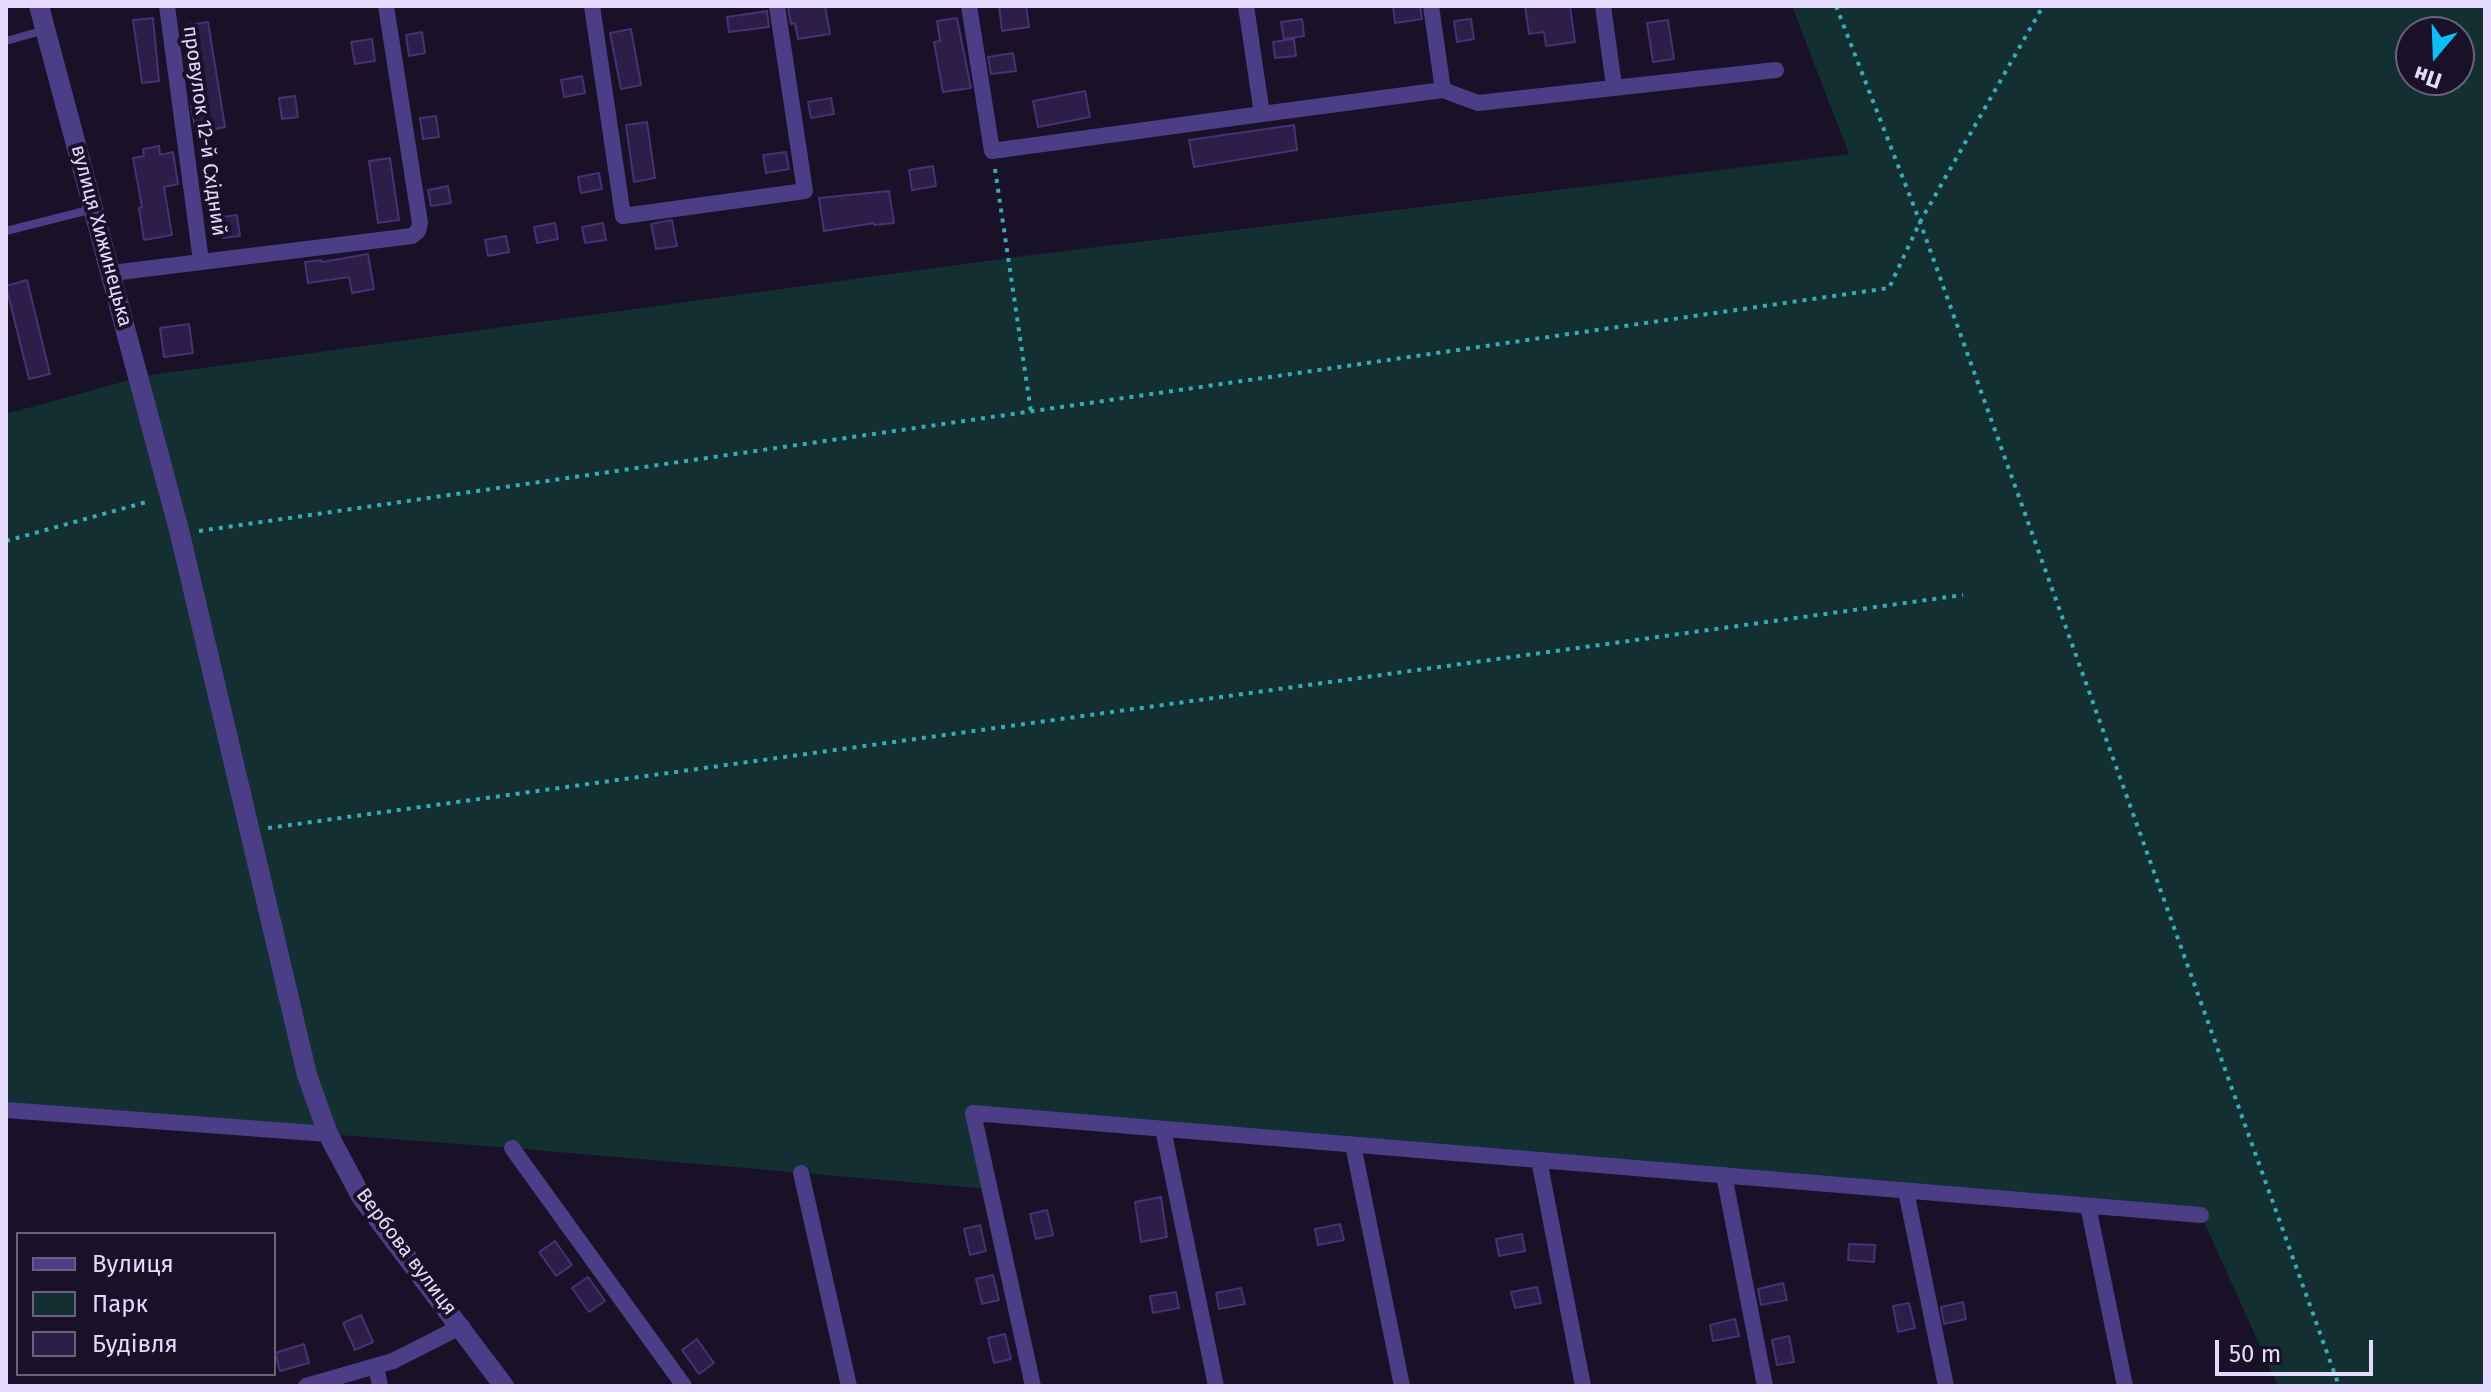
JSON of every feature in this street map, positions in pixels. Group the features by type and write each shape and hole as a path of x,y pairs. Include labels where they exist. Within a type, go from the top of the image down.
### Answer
{"street":[{"name":"вулиця Хижинецька","path":"39,6 163,466 250,831"},
{"name":"провулок 12-й Східний","path":"167,6 201,261"},
{"path":"112,273 412,236 418,231 420,223 386,6"},
{"path":"592,6 623,216 805,191 777,6"},
{"path":"969,6 992,151 1443,90 1478,103 1776,70"},
{"path":"1246,6 1262,114"},
{"path":"1431,6 1443,90"},
{"path":"1603,6 1614,86"},
{"name":"Вербова вулиця","path":"250,831 307,1075 328,1134 362,1198 462,1326 504,1386"},
{"path":"6,1110 328,1134"},
{"path":"1033,1386 973,1113 2201,1215"},
{"path":"1163,1129 1216,1386"},
{"path":"1353,1145 1402,1386"},
{"path":"512,1148 684,1386"},
{"path":"1539,1160 1583,1386"},
{"path":"801,1173 849,1386"},
{"path":"1724,1175 1765,1386"},
{"path":"1906,1191 1946,1386"},
{"path":"2088,1206 2125,1386"},
{"name":"Вербова вулиця","path":"306,1386 393,1361 462,1326"},
{"path":"376,1366 380,1386"}],"lane":[{"path":"6,41 45,30"},
{"path":"6,231 94,208"}],"path":[{"path":"1836,6 1920,222 2339,1386"},
{"path":"180,534 1889,288 1920,222 2043,6"},
{"path":"992,151 1031,412"},
{"path":"6,541 170,496"},
{"path":"250,831 1963,595"}],"green space":[{"path":"1792,6 2485,6 2485,1386 2278,1386 2201,1215 973,1113 989,1189 512,1148 6,1110 6,414 144,376 1008,258 1849,154"}],"building":[{"path":"825,6 830,34 798,39 788,8"},
{"path":"999,6 1026,6 1029,27 1002,31"},
{"path":"1393,6 1420,6 1422,19 1395,23"},
{"path":"1525,6 1570,6 1575,42 1546,46 1544,32 1529,34"},
{"path":"767,11 769,27 729,32 727,17"},
{"path":"153,18 159,81 142,83 133,20"},
{"path":"957,18 971,88 943,92 934,42 940,41 937,21"},
{"path":"1302,19 1304,36 1284,39 1281,22"},
{"path":"1471,19 1474,39 1457,42 1454,21"},
{"path":"1668,20 1674,59 1653,62 1647,23"},
{"path":"208,22 225,127 196,133 191,106 199,105 187,25"},
{"path":"631,29 641,85 621,89 610,33"},
{"path":"422,32 425,53 409,56 406,35"},
{"path":"372,39 375,61 355,64 351,42"},
{"path":"1294,39 1296,56 1275,58 1273,42"},
{"path":"1013,53 1016,71 991,74 988,57"},
{"path":"582,76 585,93 564,97 561,80"},
{"path":"1085,91 1090,117 1038,127 1033,101"},
{"path":"295,96 298,117 282,119 279,98"},
{"path":"831,98 834,114 811,118 808,102"},
{"path":"436,116 439,137 423,139 420,118"},
{"path":"647,122 655,178 634,182 626,125"},
{"path":"1294,125 1297,150 1194,167 1189,140"},
{"path":"159,146 160,155 173,152 178,184 164,187 172,235 144,240 139,208 142,207 133,158 144,156 143,149"},
{"path":"786,152 789,169 766,173 763,155"},
{"path":"390,158 399,220 378,223 369,161"},
{"path":"933,166 936,186 912,190 909,170"},
{"path":"599,173 602,189 581,193 578,177"},
{"path":"448,186 451,203 431,206 428,190"},
{"path":"889,191 894,223 824,231 819,198"},
{"path":"237,215 240,236 223,238 221,217"},
{"path":"672,220 677,246 656,249 651,224"},
{"path":"555,223 558,239 537,243 534,227"},
{"path":"603,223 606,240 585,243 582,227"},
{"path":"506,236 509,252 488,256 485,240"},
{"path":"368,254 374,289 352,293 349,277 308,283 305,262"},
{"path":"27,280 50,374 29,379 6,286"},
{"path":"189,324 193,353 164,357 160,328"},
{"path":"1161,1197 1167,1237 1141,1242 1135,1202"},
{"path":"1047,1210 1053,1235 1036,1239 1030,1214"},
{"path":"1340,1224 1344,1240 1318,1245 1315,1229"},
{"path":"980,1225 986,1251 970,1255 964,1229"},
{"path":"1522,1234 1525,1251 1499,1256 1496,1239"},
{"path":"555,1241 572,1265 556,1276 539,1252"},
{"path":"1849,1244 1875,1245 1874,1262 1848,1260"},
{"path":"993,1275 999,1300 982,1304 976,1279"},
{"path":"588,1277 605,1301 589,1312 572,1288"},
{"path":"1783,1283 1787,1300 1761,1305 1758,1289"},
{"path":"1537,1287 1541,1303 1515,1308 1511,1292"},
{"path":"1241,1288 1245,1304 1219,1309 1216,1293"},
{"path":"1176,1292 1179,1308 1153,1313 1150,1296"},
{"path":"1963,1302 1966,1319 1944,1324 1941,1307"},
{"path":"1909,1303 1915,1328 1898,1332 1893,1306"},
{"path":"361,1315 373,1342 355,1350 343,1323"},
{"path":"1735,1319 1739,1336 1713,1341 1710,1325"},
{"path":"1005,1334 1011,1359 994,1363 988,1338"},
{"path":"1789,1336 1794,1362 1777,1365 1772,1340"},
{"path":"697,1339 714,1363 699,1374 682,1350"},
{"path":"304,1344 309,1363 280,1371 276,1353"}]}
